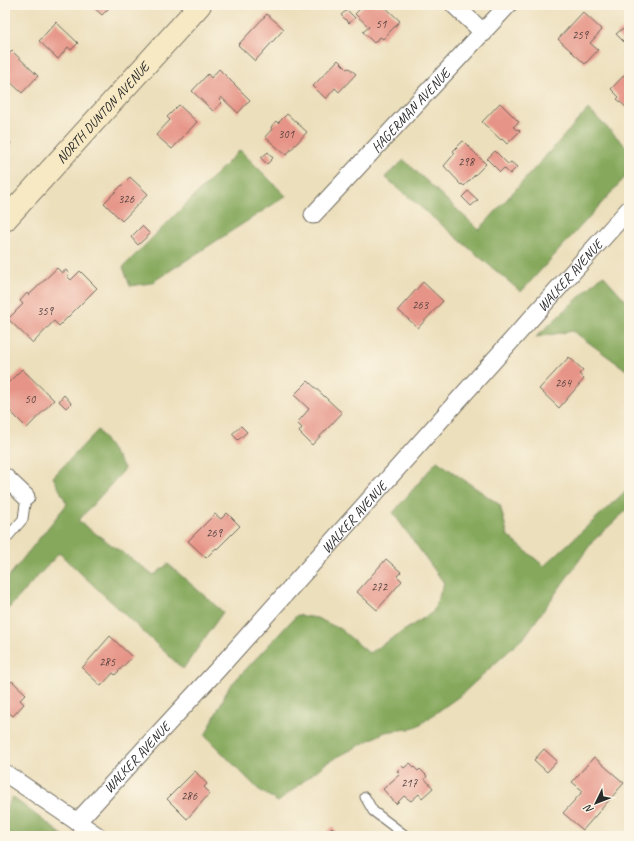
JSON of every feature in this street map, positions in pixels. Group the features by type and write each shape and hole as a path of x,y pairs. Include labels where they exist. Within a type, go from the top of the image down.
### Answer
{"street":[{"name":"NORTH DUNTON AVENUE","path":"5,220 200,5"},
{"path":"454,5 484,33"},
{"name":"HAGERMAN AVENUE","path":"313,215 484,33 508,5"},
{"name":"WALKER AVENUE","path":"77,822 219,668 629,210"},
{"path":"5,478 26,497"},
{"path":"5,773 98,836"}],"lane":[{"path":"5,540 23,519 26,497"},
{"path":"364,797 373,811 406,836"}],"green space":[{"path":"588,109 629,149 629,173 521,292 385,177 404,160 479,230"},
{"path":"240,150 286,196 151,283 130,286 123,267"},
{"path":"603,275 629,304 629,372 573,331 536,337"},
{"path":"98,430 125,469 78,521 154,575 168,564 223,612 183,669 59,553 8,609 5,594 5,581 67,504 53,477"},
{"path":"437,461 500,505 508,536 544,566 629,488 629,508 593,541 525,636 461,695 415,728 385,732 326,763 278,802 258,789 205,736 229,687 297,615 317,618 340,629 369,653 433,612 444,583 393,513"},
{"path":"12,797 64,836 5,836 5,811"}],"building":[{"path":"91,5 112,5 102,15"},
{"path":"364,5 383,5 400,21 383,39 380,37 374,43 363,32 369,27 355,14"},
{"path":"347,10 355,18 349,23 341,15"},
{"path":"583,12 602,30 590,43 598,50 585,64 558,39"},
{"path":"267,14 284,29 255,61 238,45"},
{"path":"56,22 78,43 71,50 68,47 58,59 39,41"},
{"path":"622,29 629,36 624,42 616,34"},
{"path":"12,51 38,76 22,93 5,77 5,58"},
{"path":"338,60 347,69 349,68 356,74 339,92 335,88 326,99 313,86"},
{"path":"219,69 250,100 238,113 221,97 219,100 222,103 213,111 192,91 208,74 211,78"},
{"path":"629,70 629,110 617,99 619,97 611,89"},
{"path":"500,103 519,122 513,127 520,131 507,144 482,122"},
{"path":"179,105 197,122 172,149 156,135 170,120 167,117"},
{"path":"287,114 307,132 286,155 265,137 272,129 271,127 276,121 278,123"},
{"path":"5,138 11,143 5,150"},
{"path":"463,141 486,164 464,186 458,182 444,166 455,153 453,151"},
{"path":"495,151 508,164 511,162 517,167 510,174 504,168 500,172 487,159"},
{"path":"268,152 273,158 267,164 261,158"},
{"path":"130,177 148,194 122,221 104,203"},
{"path":"468,191 478,200 471,206 462,197"},
{"path":"142,226 150,234 138,245 131,237"},
{"path":"57,268 62,273 66,270 69,274 67,276 71,280 80,271 97,288 59,326 54,321 33,343 8,319 23,304 20,301 27,293 29,295"},
{"path":"423,282 443,301 418,328 398,310"},
{"path":"569,357 583,370 579,374 584,379 559,408 539,389"},
{"path":"22,369 54,400 27,428 7,408 11,404 5,398 5,386"},
{"path":"308,381 342,413 312,445 299,432 302,428 297,423 309,409 294,395"},
{"path":"64,395 71,403 66,408 59,401"},
{"path":"241,426 247,432 238,440 232,434"},
{"path":"227,513 240,526 206,558 188,541 215,514 221,519"},
{"path":"386,559 401,572 397,576 402,581 377,610 357,592"},
{"path":"110,636 132,657 115,675 113,673 101,686 82,668"},
{"path":"12,681 26,694 20,700 24,704 13,716 8,712 5,716 5,687 6,688"},
{"path":"544,749 557,761 547,772 534,760"},
{"path":"594,757 624,783 583,830 563,813 583,791 572,782"},
{"path":"410,763 418,771 420,769 427,776 425,779 433,788 422,798 419,794 411,801 404,796 396,804 383,789 400,774 397,771 402,766 404,768"},
{"path":"195,771 207,784 204,787 210,793 187,819 167,799"},
{"path":"332,827 341,836 323,836"}]}
